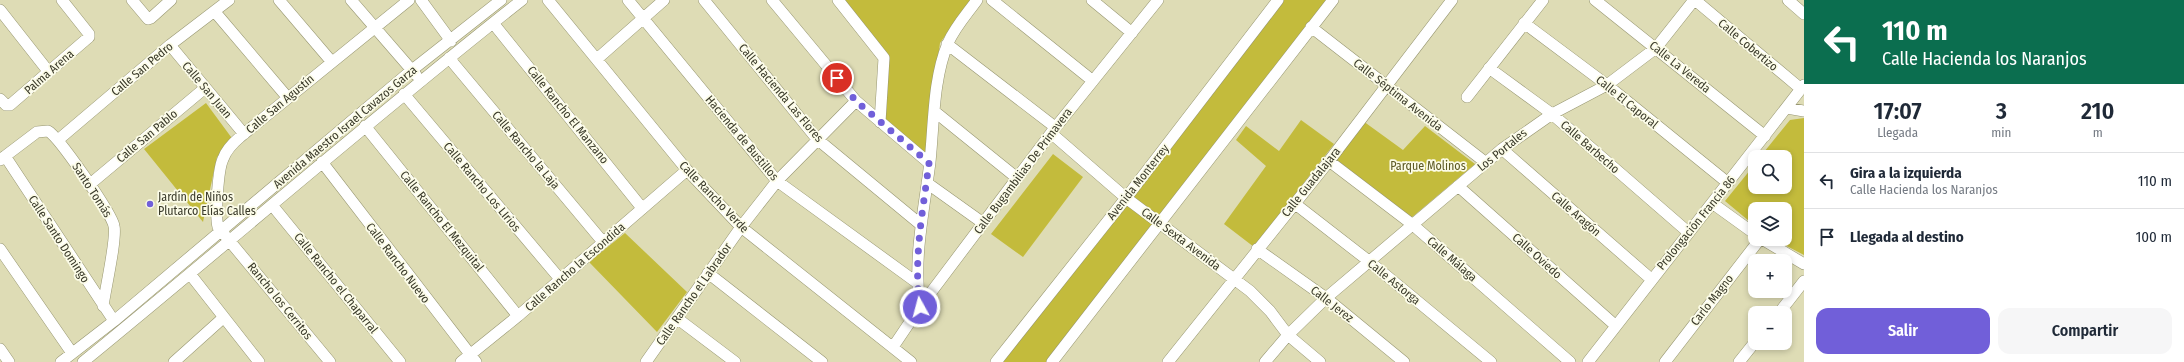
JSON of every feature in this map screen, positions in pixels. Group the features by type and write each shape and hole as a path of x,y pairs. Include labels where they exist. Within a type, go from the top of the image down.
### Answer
{"street":[{"name":"Palma Arena","path":"4,102 10,105 89,36 62,0"},
{"path":"132,0 148,19 171,0"},
{"name":"Calle San Pedro","path":"58,140 170,45 216,12 229,0"},
{"path":"279,0 331,61"},
{"path":"351,0 420,80"},
{"name":"Calle San Agustín","path":"220,230 217,222 217,213 221,162 232,145 331,61 409,0"},
{"path":"421,0 451,41"},
{"name":"Avenida Maestro Israel Cavazos Garza","path":"61,362 114,321 220,230 412,70 451,41 501,0"},
{"name":"Avenida Maestro Israel Cavazos Garza","path":"83,362 420,80 522,0"},
{"name":"Calle Rancho Verde","path":"548,0 687,170 741,227 893,347 905,360"},
{"name":"Hacienda de Bustillos","path":"628,0 777,181 916,282"},
{"path":"597,59 664,0"},
{"name":"Calle Hacienda Las Flores","path":"704,0 817,139 920,224"},
{"path":"772,0 856,101 929,163"},
{"path":"838,0 884,58 880,122"},
{"path":"920,307 916,282 920,224 927,183 934,111 940,71 947,44 954,30 977,0"},
{"path":"992,0 1093,81"},
{"path":"1092,0 1132,33"},
{"name":"Calle Bugambilias De Primavera","path":"893,347 920,307 1053,130 1158,0"},
{"path":"1052,362 1310,27 1333,0"},
{"name":"Calle Guadalajara","path":"1168,362 1257,248 1329,161 1452,0"},
{"path":"1467,97 1542,0"},
{"name":"Calle La Vereda","path":"1595,0 1765,136"},
{"name":"Los Portales","path":"1265,362 1288,335 1326,298 1370,262 1485,162 1552,114 1607,85 1656,48 1694,0"},
{"name":"Calle Cobertizo","path":"1694,0 1803,87"},
{"path":"1788,0 1804,14"},
{"name":"Avenida Monterrey","path":"996,362 1126,198 1274,1"},
{"path":"0,10 48,71"},
{"path":"216,12 288,98"},
{"name":"Calle Rancho El Manzano","path":"493,23 642,208"},
{"name":"Calle El Caporal","path":"1524,23 1607,85 1728,183"},
{"name":"Calle Séptima Avenida","path":"1310,27 1485,162"},
{"name":"Calle Sexta Avenida","path":"947,44 1053,130 1126,198 1258,298 1288,335 1320,362"},
{"name":"Calle San Juan","path":"170,45 244,134"},
{"name":"Calle Rancho la Laja","path":"449,58 603,242"},
{"name":"Calle Barbecho","path":"1489,68 1552,114 1688,232"},
{"name":"Prolongación Francia 86","path":"1594,360 1616,326 1651,279 1803,87"},
{"name":"Calle San Pablo","path":"89,185 205,88"},
{"name":"Calle Rancho Los LIrios","path":"404,94 560,280"},
{"name":"Calle Rancho el Labrador","path":"646,362 678,319 708,273 741,227 777,181 856,101"},
{"path":"1787,108 1804,111"},
{"path":"934,111 1017,178"},
{"name":"Calle Rancho El Mezquital","path":"365,126 518,316"},
{"name":"Santo Tomás","path":"3,158 37,132 48,130 58,140 89,185 114,225 103,306"},
{"name":"Calle Aragón","path":"1502,149 1651,279"},
{"name":"Calle Santo Domingo","path":"3,158 114,321"},
{"name":"Calle Málaga","path":"1329,161 1413,225 1570,362"},
{"name":"Calle Rancho Nuevo","path":"322,162 469,360"},
{"name":"Calle Rancho la Escondida","path":"469,360 687,170"},
{"path":"927,183 983,223"},
{"name":"Calle Oviedo","path":"1458,186 1616,326"},
{"name":"Calle Astorga","path":"1294,203 1370,262 1491,362"},
{"path":"1712,203 1748,229"},
{"name":"Calle Rancho el Chaparral","path":"272,205 400,362"},
{"path":"220,230 230,240"},
{"name":"Rancho los Cerritos","path":"230,240 330,362"},
{"name":"Carlo Magno","path":"1665,362 1756,246"},
{"path":"1773,246 1804,264"},
{"name":"Calle Jerez","path":"1257,248 1326,298 1404,362"},
{"path":"0,249 72,353"},
{"path":"708,273 822,362"},
{"path":"190,274 259,362"},
{"path":"1784,306 1804,281"},
{"path":"174,362 223,318"},
{"path":"678,319 735,362"},
{"path":"0,349 9,362"},
{"path":"1739,362 1749,350"}],"green space":[{"path":"843,0 971,0 940,43 925,154 883,121 888,57"},
{"path":"1274,0 1335,0 1052,362 996,362"},
{"path":"206,103 234,141 217,157 203,222 144,149"},
{"path":"1804,118 1804,255 1787,246 1792,246 1792,202 1748,202 1748,220 1725,201 1748,173 1748,194 1792,194 1792,150 1766,150 1790,120"},
{"path":"1301,120 1334,144 1254,247 1224,224 1266,166 1236,140 1246,126 1279,151"},
{"name":"Parque Molinos","path":"1363,121 1403,150 1425,126 1475,164 1411,218 1334,160"},
{"path":"1053,154 1083,177 1023,257 991,234"},
{"path":"625,233 687,292 657,332 589,262"}],"place":[{"name":"Jardín de Niños Plutarco Elías Calles","path":"150,204"}],"route":[{"path":"837,78 856,101 929,163 920,224 916,282 920,307"}]}
